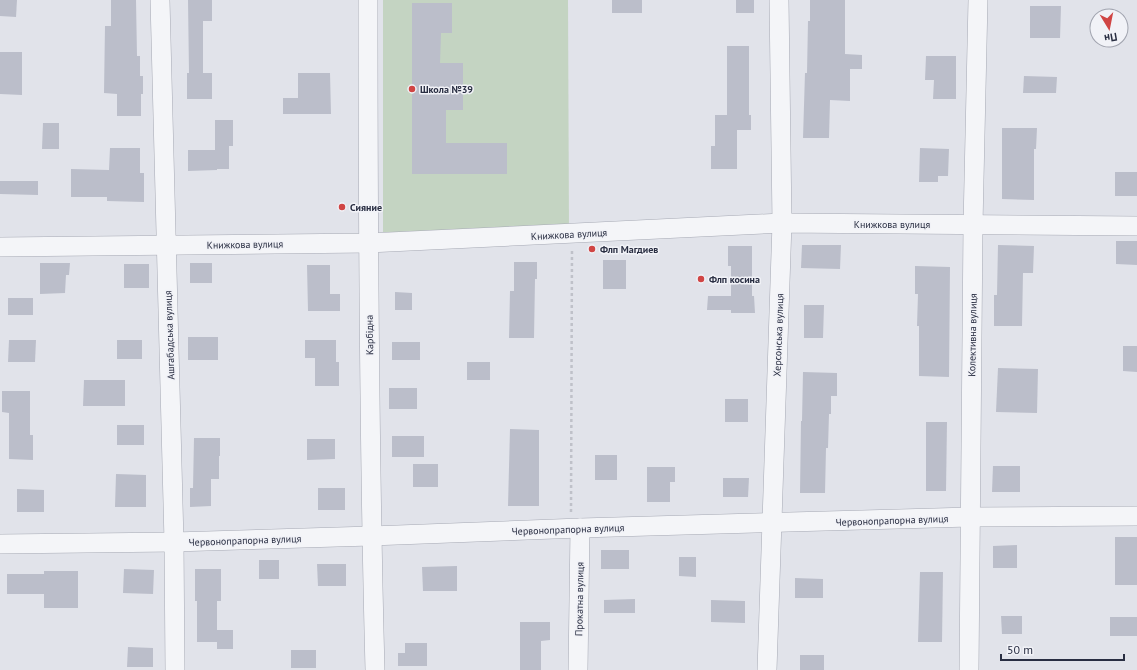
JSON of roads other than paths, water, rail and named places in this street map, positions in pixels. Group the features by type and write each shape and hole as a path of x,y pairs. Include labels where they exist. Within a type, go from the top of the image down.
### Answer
{"street":[{"name":"Ашгабадська вулиця","path":"160,0 174,542 175,670"},
{"name":"Карбідна","path":"368,0 368,243 371,536 375,670"},
{"name":"Херсонська вулиця","path":"767,670 782,223 780,0"},
{"name":"Колективна вулиця","path":"969,670 973,225 978,0"},
{"name":"Книжкова вулиця","path":"0,247 368,243 782,223 1137,226"},
{"name":"Червонопрапорна вулиця","path":"0,544 174,542 575,528 970,517 1137,516"},
{"name":"Прокатна вулиця","path":"575,528 578,670"}],"place":[{"name":"Школа №39","path":"412,89"},
{"name":"Сияние","path":"342,207"},
{"name":"Флп Магдиев","path":"592,249"},
{"name":"Флп косина","path":"701,279"}]}
